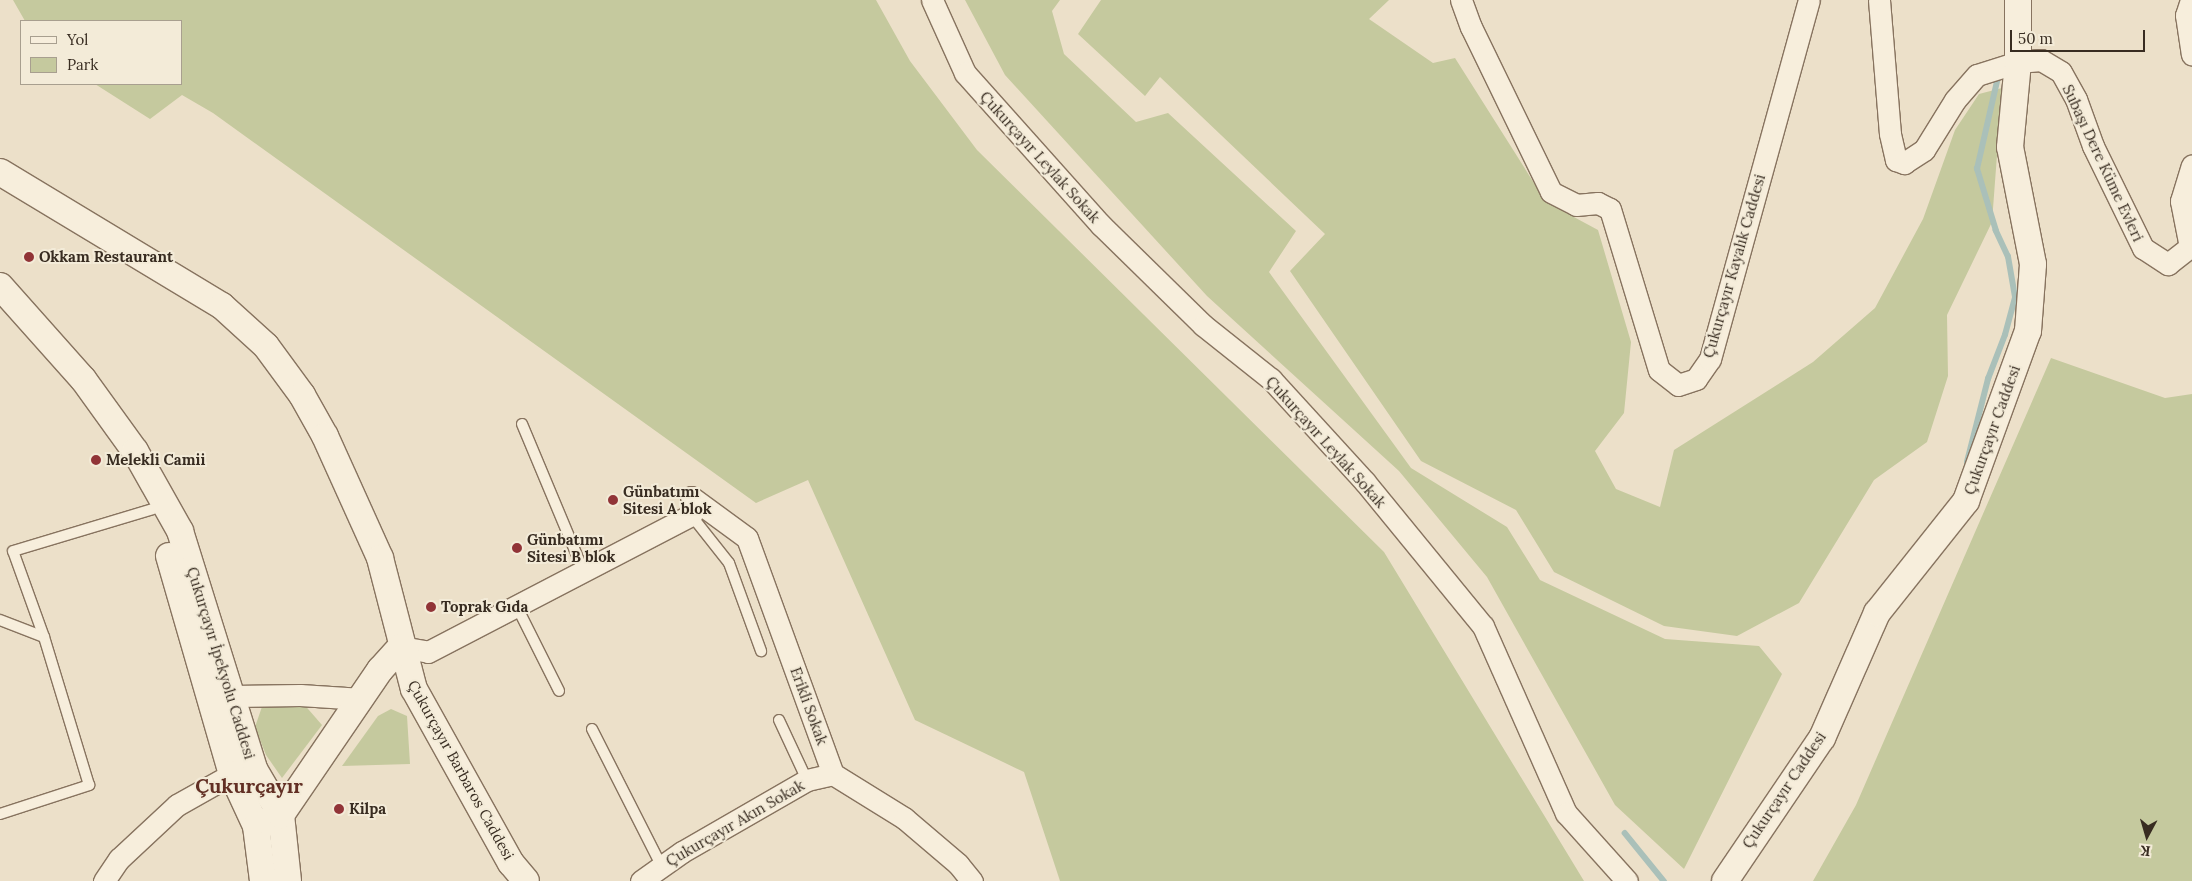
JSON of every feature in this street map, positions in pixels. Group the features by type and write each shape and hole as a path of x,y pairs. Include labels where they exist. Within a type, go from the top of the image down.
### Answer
{"street":[{"name":"Çukurçayır Leylak Sokak","path":"932,0 965,73 1007,121 1101,224 1203,325 1271,379 1366,482 1483,626 1566,813 1627,881"},
{"name":"Çukurçayır Kayalık Caddesi","path":"1461,0 1470,27 1551,192 1576,205 1598,203 1610,208 1659,370 1678,385 1696,379 1710,359 1809,0"},
{"path":"1879,0 1890,134 1896,160 1904,163 1924,150 1955,100 1978,75 2018,62"},
{"name":"Çukurçayır Caddesi","path":"1725,881 1822,738 1877,613 1966,501 2028,331 2033,264 2010,147 2018,62 2018,0"},
{"path":"2191,0 2186,15 2192,55"},
{"name":"Subaşı Dere Küme Evleri","path":"2018,62 2041,60 2061,72 2143,248 2168,264 2190,247 2181,201 2192,166"},
{"name":"Çukurçayır Barbaros Caddesi","path":"0,172 222,306 266,346 302,395 349,486 380,558 401,647 414,689 511,863 526,881"},
{"name":"Çukurçayır İpekyolu Caddesi","path":"0,286 83,379 135,451 180,531 233,696 254,769 281,815 288,881"},
{"name":"Çukurçayır İpekyolu Caddesi","path":"135,451 232,774 256,826 263,881"},
{"path":"256,826 281,815 380,670 401,647 428,652 583,570 691,506"},
{"name":"Erikli Sokak","path":"691,506 747,538 833,774"},
{"path":"233,696 300,695 362,699"},
{"path":"104,881 119,859 177,805 232,774"},
{"path":"833,774 904,818 958,864 972,881"},
{"name":"Çukurçayır Akın Sokak","path":"641,881 808,780 833,774"}],"lane":[{"path":"522,424 583,570"},
{"path":"691,506 729,563 761,651"},
{"path":"0,814 90,785 44,637 13,551 153,508"},
{"path":"516,605 559,691"},
{"path":"0,620 44,637"},
{"path":"779,720 808,780"},
{"path":"592,729 662,867"}],"green space":[{"path":"13,0 876,0 910,61 977,150 1384,552 1584,881 1060,881 1024,772 915,720 808,480 756,503 213,113 182,95 150,119 97,85 182,85 182,20 24,20"},
{"path":"965,0 1060,0 1052,11 1064,54 1136,122 1168,113 1296,231 1269,272 1411,468 1507,527 1540,580 1665,639 1759,646 1782,674 1684,869 1615,805 1487,577 1399,471 1207,296 1005,75"},
{"path":"1101,0 1389,0 1369,19 1433,63 1455,58 1546,202 1598,230 1631,342 1624,413 1595,451 1616,489 1660,507 1674,450 1813,362 1875,308 1923,219 1955,130 1979,94 2002,88 1992,222 1947,315 1948,376 1927,442 1874,480 1799,603 1737,636 1664,626 1554,572 1516,510 1421,461 1290,271 1325,234 1160,77 1145,96 1078,34"},
{"path":"2051,358 2165,398 2192,394 2192,881 1813,881 1856,805"},
{"path":"265,698 302,702 322,725 282,778 266,755 255,727"},
{"path":"391,709 407,716 410,764 342,766 378,716"}],"waterway":[{"path":"1967,462 1988,379 2005,335 2015,297 2008,257 1996,231 1977,169 1998,77"},
{"path":"1625,833 1664,881"}],"place":[{"name":"Okkam Restaurant","path":"29,257"},
{"name":"Melekli Camii","path":"96,460"},
{"name":"Günbatımı Sitesi A blok","path":"613,500"},
{"name":"Günbatımı Sitesi B blok","path":"517,548"},
{"name":"Toprak Gıda","path":"431,607"},
{"name":"Kilpa","path":"339,809"}],"district":[{"name":"Çukurçayır","path":"249,785"}]}
